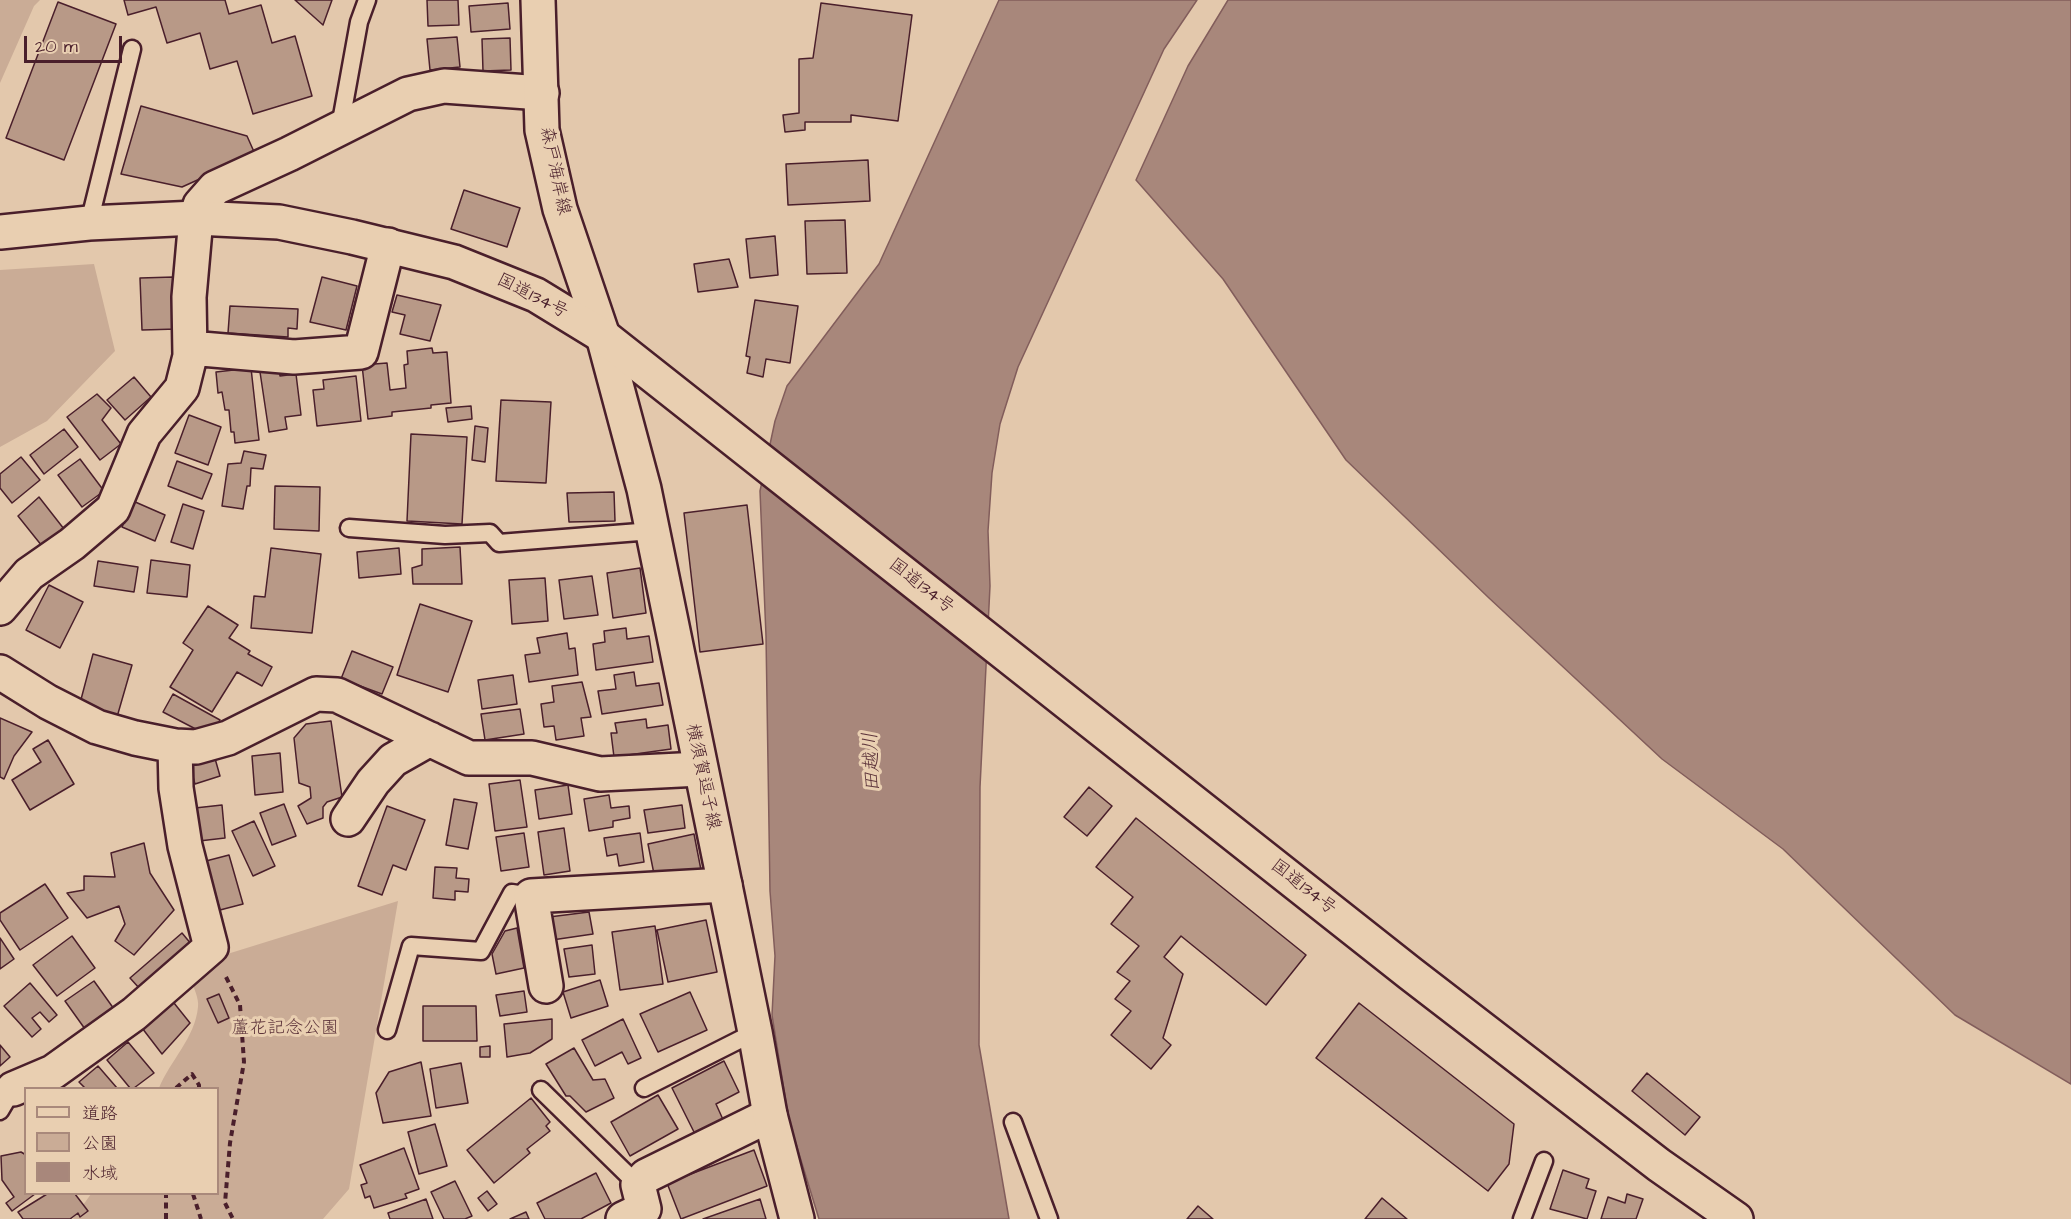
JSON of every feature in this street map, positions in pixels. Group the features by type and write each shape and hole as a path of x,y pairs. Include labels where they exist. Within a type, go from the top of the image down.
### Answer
{"main road":[{"name":"森戸海岸線","path":"538,0 542,130 560,209 603,336"},
{"path":"0,608 29,574 72,544 113,508 144,434 182,388 190,348 189,297 196,218 200,205 215,188 289,154 408,94 444,86 542,93"},
{"name":"国道134号","path":"0,232 196,218 279,222 388,245 454,262 536,295 603,336 1411,974 1650,1158 1736,1219"},
{"path":"190,348 294,357 361,352 388,245"},
{"name":"横須賀逗子線","path":"603,336 644,489 770,1114 797,1219"},
{"path":"0,672 48,702 97,727 175,746 196,747 228,738 316,694 337,695 469,758 532,758 600,774 700,769"},
{"path":"348,819 373,782 393,760 430,739"},
{"path":"4,1096 53,1072 134,1014 211,947 185,846 176,788 175,746"},
{"path":"546,986 531,896 725,885"},
{"path":"623,1219 644,1209 638,1185 646,1176 770,1114"}],"lane":[{"path":"340,127 359,22 367,0"},
{"path":"89,224 132,49"},
{"path":"349,528 445,535 490,533 499,543 652,531"},
{"path":"387,1030 411,946 480,951 512,893 531,896"},
{"path":"644,1088 755,1032"},
{"path":"541,1090 638,1185"},
{"path":"1013,1122 1049,1219"},
{"path":"1522,1219 1544,1161"}],"path":[{"path":"211,947 240,1005 243,1076 230,1143 225,1203 233,1219"},
{"path":"178,1087 192,1074 200,1087"},
{"path":"166,1195 166,1219"},
{"path":"193,1195 201,1219"}],"green space":[{"path":"0,0 40,0 34,6 0,83"},
{"path":"94,264 115,351 47,421 0,447 0,270"},
{"name":"蘆花記念公園","path":"398,901 349,1189 323,1219 73,1219 90,1195 219,1195 219,1087 160,1087 192,1029 198,1004 191,980 208,960"}],"water":[{"name":"田越川","path":"999,0 1197,0 1164,49 1018,367 1000,424 992,473 988,531 990,586 980,787 979,1045 1009,1219 819,1219 789,1121 772,1015 775,956 770,891 766,636 760,491 775,421 787,386 879,264"},
{"path":"1228,0 2071,0 2071,1084 1955,1015 1783,849 1662,759 1489,598 1346,460 1223,279 1136,180 1188,66"}],"building":[{"path":"124,0 225,0 229,14 261,5 272,43 295,36 312,96 253,114 237,61 210,69 200,33 167,43 156,7 128,15"},
{"path":"295,0 332,0 323,25"},
{"path":"427,0 458,0 459,25 428,26"},
{"path":"58,2 116,24 64,160 6,138"},
{"path":"508,3 510,29 471,32 469,6"},
{"path":"821,3 912,15 898,121 851,115 851,122 805,122 805,130 785,132 783,115 799,113 799,59 813,58"},
{"path":"457,37 460,67 430,70 427,39"},
{"path":"510,38 511,70 483,71 482,39"},
{"path":"141,106 247,136 255,154 182,187 121,174"},
{"path":"868,160 870,201 788,205 786,164"},
{"path":"464,190 520,208 507,247 451,229"},
{"path":"845,220 847,273 807,274 805,221"},
{"path":"775,236 778,275 750,278 746,239"},
{"path":"729,259 738,287 698,292 694,264"},
{"path":"174,277 177,329 142,330 140,278"},
{"path":"322,277 357,286 346,330 310,322"},
{"path":"397,295 441,305 430,341 400,334 405,315 392,312"},
{"path":"755,300 798,306 790,363 766,359 763,377 747,373 750,357 746,356"},
{"path":"230,306 298,309 297,329 288,328 288,337 228,333"},
{"path":"432,348 433,353 447,352 451,403 431,405 431,408 392,412 392,416 368,419 362,365 387,363 390,390 406,388 404,365 408,364 407,351"},
{"path":"251,368 259,440 235,443 234,432 231,432 229,410 225,410 222,392 218,393 216,372"},
{"path":"279,369 280,376 296,374 301,415 285,417 287,429 269,432 260,372"},
{"path":"356,376 361,421 317,426 313,390 324,389 323,380"},
{"path":"134,377 151,397 125,420 107,400"},
{"path":"97,394 111,408 102,420 121,444 100,460 67,417"},
{"path":"501,400 551,402 546,483 496,481"},
{"path":"471,406 472,419 448,422 446,408"},
{"path":"189,415 221,427 208,465 175,453"},
{"path":"475,426 488,428 485,462 472,460"},
{"path":"64,429 78,447 44,474 30,455"},
{"path":"411,434 467,437 462,524 407,521"},
{"path":"244,451 266,455 263,469 251,468 250,486 247,486 243,509 222,506 228,464 241,463"},
{"path":"21,457 40,480 12,503 0,488 0,474"},
{"path":"80,459 104,491 82,507 58,475"},
{"path":"177,461 212,474 202,499 168,486"},
{"path":"275,486 320,487 319,531 274,529"},
{"path":"614,492 615,521 569,522 567,493"},
{"path":"39,497 64,529 42,546 18,516"},
{"path":"133,501 165,515 155,541 122,527"},
{"path":"183,504 204,511 193,549 171,542"},
{"path":"747,505 763,644 700,652 684,513"},
{"path":"460,547 462,584 413,584 412,568 422,565 422,549"},
{"path":"271,548 321,554 312,633 251,628 254,596 265,597"},
{"path":"399,548 401,574 359,578 357,552"},
{"path":"151,560 190,565 187,597 147,593"},
{"path":"98,561 138,567 134,592 94,586"},
{"path":"640,568 646,613 613,618 607,573"},
{"path":"592,576 598,615 564,619 559,580"},
{"path":"545,578 548,621 512,624 509,580"},
{"path":"49,585 83,602 60,648 26,630"},
{"path":"420,604 472,621 448,692 397,675"},
{"path":"208,606 238,625 229,638 250,651 248,654 272,667 262,686 237,672 212,712 170,687 193,650 183,643"},
{"path":"626,628 627,639 649,636 653,662 596,670 593,644 605,642 604,631"},
{"path":"567,633 569,649 575,648 578,675 529,682 525,655 540,653 537,638"},
{"path":"352,651 393,667 382,694 341,679"},
{"path":"93,654 132,665 117,717 79,707"},
{"path":"634,672 636,686 659,683 663,705 602,714 598,691 616,689 614,675"},
{"path":"513,675 517,704 482,709 478,680"},
{"path":"582,682 591,717 581,718 584,736 556,740 554,726 544,727 541,704 554,702 552,686"},
{"path":"173,694 220,720 211,737 163,712"},
{"path":"520,709 524,734 485,740 481,714"},
{"path":"0,718 32,732 14,756 4,779 0,777"},
{"path":"646,719 647,728 668,725 671,749 614,757 611,733 617,733 615,723"},
{"path":"331,721 342,797 327,802 323,807 323,818 307,824 298,806 311,798 310,787 299,783 294,738 306,724"},
{"path":"48,740 74,784 30,810 12,780 41,762 33,749"},
{"path":"280,753 283,792 255,795 252,756"},
{"path":"214,755 220,776 195,784 189,763"},
{"path":"520,780 527,827 495,831 489,784"},
{"path":"568,785 572,814 539,819 535,790"},
{"path":"1089,787 1112,806 1087,836 1064,817"},
{"path":"609,795 611,808 629,806 630,818 613,821 613,827 589,831 584,799"},
{"path":"454,799 477,803 468,849 446,845"},
{"path":"284,804 296,836 272,845 260,813"},
{"path":"222,805 225,838 199,841 195,808"},
{"path":"682,805 685,828 648,833 644,810"},
{"path":"387,806 425,820 406,870 393,865 382,895 358,886"},
{"path":"1136,818 1306,955 1266,1005 1181,936 1164,957 1183,974 1163,1038 1171,1045 1151,1069 1111,1035 1131,1011 1115,999 1130,981 1117,972 1139,946 1111,924 1133,897 1096,867"},
{"path":"254,821 275,866 253,876 232,831"},
{"path":"564,828 570,871 544,875 538,832"},
{"path":"524,833 529,867 501,871 496,837"},
{"path":"640,833 644,862 619,866 617,854 607,856 604,838"},
{"path":"694,834 701,870 655,879 648,844"},
{"path":"144,843 150,873 174,910 134,955 115,941 125,924 119,906 87,918 67,893 84,890 84,876 115,877 111,853"},
{"path":"229,855 243,904 220,910 206,861"},
{"path":"435,867 457,868 456,878 469,879 468,892 455,891 455,900 433,898"},
{"path":"45,884 68,918 20,950 0,920 0,913"},
{"path":"589,912 593,934 552,940 549,917"},
{"path":"706,920 717,972 668,982 657,930"},
{"path":"655,926 663,984 620,990 612,932"},
{"path":"517,928 524,968 496,974 492,954 505,931"},
{"path":"182,933 192,945 140,989 130,978"},
{"path":"72,936 95,968 57,996 33,965"},
{"path":"0,938 14,959 0,969"},
{"path":"592,945 595,974 569,977 564,949"},
{"path":"600,980 608,1006 571,1018 563,992"},
{"path":"94,981 114,1009 85,1029 65,1001"},
{"path":"30,983 57,1015 49,1022 40,1012 32,1018 41,1029 32,1037 4,1006"},
{"path":"524,991 527,1012 500,1016 496,995"},
{"path":"690,992 707,1030 658,1052 640,1014"},
{"path":"219,994 229,1018 218,1023 207,999"},
{"path":"170,998 190,1023 162,1054 139,1024"},
{"path":"1359,1003 1514,1124 1509,1164 1488,1191 1316,1058"},
{"path":"423,1006 476,1006 477,1041 423,1041"},
{"path":"552,1019 552,1039 530,1053 507,1057 504,1024"},
{"path":"623,1019 641,1058 628,1064 622,1052 595,1066 582,1040"},
{"path":"128,1042 154,1073 135,1087 129,1087 107,1060"},
{"path":"0,1045 10,1057 0,1066"},
{"path":"490,1046 490,1057 480,1057 480,1047"},
{"path":"574,1048 593,1080 605,1079 614,1098 586,1112 570,1096 566,1096 546,1064"},
{"path":"724,1061 739,1092 716,1104 725,1124 697,1138 672,1088"},
{"path":"421,1062 431,1116 383,1123 376,1093 389,1072"},
{"path":"461,1063 468,1103 436,1108 430,1069"},
{"path":"98,1066 116,1087 84,1087 79,1082"},
{"path":"1647,1073 1700,1117 1685,1135 1632,1091"},
{"path":"658,1095 678,1129 630,1156 611,1122"},
{"path":"531,1098 550,1122 546,1126 550,1131 527,1149 530,1153 494,1183 467,1150"},
{"path":"435,1124 447,1166 419,1174 408,1132"},
{"path":"404,1148 419,1189 405,1194 407,1198 374,1208 370,1196 365,1198 361,1185 367,1183 360,1165"},
{"path":"754,1150 767,1186 681,1219 667,1183"},
{"path":"21,1152 24,1154 24,1195 34,1195 12,1211 6,1203 14,1197 2,1180 1,1156"},
{"path":"1563,1170 1589,1179 1586,1188 1596,1191 1587,1219 1550,1209"},
{"path":"596,1173 611,1203 581,1219 545,1219 537,1203"},
{"path":"455,1181 472,1216 465,1219 444,1219 431,1192"},
{"path":"487,1191 497,1204 488,1211 478,1198"},
{"path":"1627,1194 1643,1199 1636,1219 1601,1219 1608,1197 1625,1203"},
{"path":"45,1195 76,1195 88,1211 80,1217 78,1213 70,1219 23,1219 18,1212"},
{"path":"1382,1198 1407,1219 1365,1219"},
{"path":"426,1199 433,1219 390,1219 388,1213"},
{"path":"760,1199 766,1219 703,1219"},
{"path":"1198,1206 1213,1219 1187,1219"},
{"path":"526,1212 529,1219 510,1219"}]}
